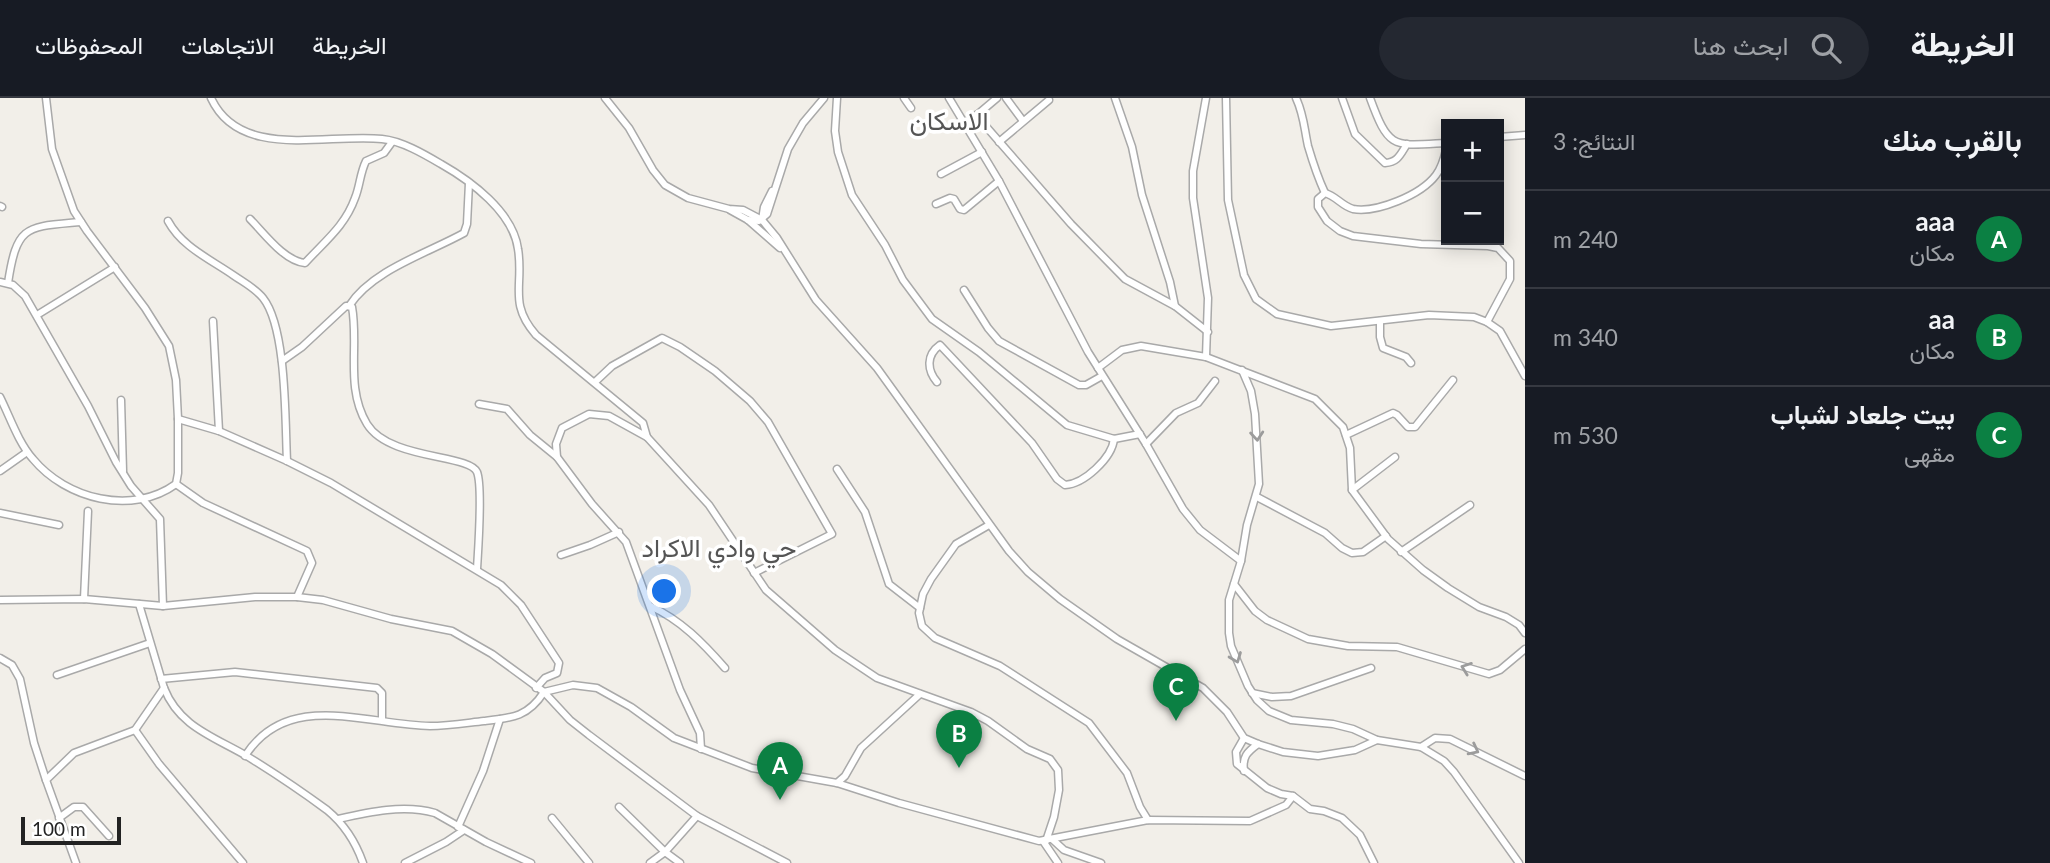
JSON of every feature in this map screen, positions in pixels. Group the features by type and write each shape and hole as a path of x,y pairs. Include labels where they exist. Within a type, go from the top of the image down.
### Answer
{"street":[{"path":"46,98 49,134 57,166 80,222 115,267 169,346 176,380 178,419 176,484"},
{"path":"211,98 222,116 235,127 252,135 277,139 384,139 415,149 469,183 498,211 516,240 519,307 522,317 536,335 643,423 647,437"},
{"path":"606,98 629,128 653,170 665,185 688,198 743,210 762,219 778,239 816,300 910,411 989,524 1028,572 1096,626 1203,688 1227,712 1244,738 1283,752 1318,756 1355,750 1377,740"},
{"path":"748,220 762,219 769,211 784,158 793,138 824,98"},
{"path":"837,98 836,141 852,195 932,319 991,362 1060,421 1080,430 1114,439 1140,434"},
{"path":"904,98 911,108"},
{"path":"949,98 999,181 1102,376 1191,520 1241,561"},
{"path":"965,125 997,98"},
{"path":"1006,98 1023,121"},
{"path":"1115,98 1132,147 1142,195 1175,306"},
{"path":"1206,98 1192,198 1205,268 1208,332 1206,357"},
{"path":"1226,98 1228,200 1244,275 1256,299 1277,314 1331,326 1451,315 1474,317 1500,331 1525,376"},
{"path":"1296,98 1304,117 1309,149 1325,194"},
{"path":"1342,98 1355,134 1385,163 1398,159 1407,144"},
{"path":"1370,98 1386,136 1392,141 1407,144 1441,142"},
{"path":"999,142 1049,100"},
{"path":"976,115 1071,224 1125,279 1175,306 1208,332"},
{"path":"1504,137 1525,135"},
{"path":"250,219 283,251 296,261 305,263 336,233 347,216 366,161 384,153 392,142"},
{"path":"941,174 982,152"},
{"path":"1441,166 1432,180 1422,188 1391,204 1364,209 1350,208 1332,195 1325,194 1318,199 1318,207 1340,231 1353,236 1421,244 1498,248 1510,261 1510,279 1487,323"},
{"path":"936,204 950,198 964,210 999,181"},
{"path":"282,361 312,338 340,310 349,306 360,292 387,273 464,233 469,183"},
{"path":"729,209 765,233 786,255"},
{"path":"762,219 765,233"},
{"path":"168,221 180,237 195,250 261,296 270,310 282,361 287,461"},
{"path":"8,283 14,250 25,232 36,227 80,222"},
{"path":"37,314 115,267"},
{"path":"0,282 8,283 21,291 37,314 123,473 160,519 163,606"},
{"path":"964,290 994,336 1011,349 1079,385 1086,385 1102,376"},
{"path":"349,306 353,312 356,392 368,426 379,438 391,445 461,463 477,472 480,487 477,569"},
{"path":"213,321 219,431"},
{"path":"1380,321 1380,337 1384,348 1406,357 1411,363"},
{"path":"595,382 612,366 662,338 716,371 750,401 768,422 832,534 754,573"},
{"path":"937,382 928,368 933,351 940,345 1032,443 1057,479 1065,485 1079,480 1104,461 1110,454 1114,439"},
{"path":"1098,368 1122,350 1136,346 1206,357 1315,399 1343,427 1350,448 1352,490 1386,536 1401,552 1468,602 1506,617 1519,625 1525,633"},
{"path":"1242,370 1251,391 1259,462 1256,497 1248,517 1241,561 1229,600 1228,633 1252,693 1263,706 1284,718 1344,726 1377,740 1421,747 1444,761 1519,863"},
{"path":"1346,435 1393,413 1408,427 1415,427 1453,380"},
{"path":"1146,444 1176,413 1198,403 1215,381"},
{"path":"0,397 27,452 48,474 82,492 117,502 141,498 176,484"},
{"path":"121,400 123,473"},
{"path":"480,404 507,409 530,435 556,457 626,542 688,709 700,733 703,747 701,749"},
{"path":"556,457 556,444 562,428 589,414 609,416 647,437 709,505 754,573 784,608 855,665 877,678 980,717 1050,760 1058,771 1059,790 1047,840 1058,863"},
{"path":"178,419 219,431 331,483 502,585 522,606 559,663 557,673 545,678 536,688"},
{"path":"0,471 27,452"},
{"path":"1352,490 1395,457"},
{"path":"837,469 868,518 889,584 920,608"},
{"path":"176,484 203,503 307,551 312,563 298,597"},
{"path":"1256,497 1325,533 1352,553 1363,552 1386,536"},
{"path":"1401,552 1470,505"},
{"path":"85,599 88,511"},
{"path":"0,513 59,525"},
{"path":"989,524 954,547 927,585 919,621 929,634 1000,666 1089,723 1127,773 1148,820"},
{"path":"561,555 619,532"},
{"path":"1234,584 1255,611 1267,620 1289,632 1325,643 1397,647 1489,674 1500,670 1525,649"},
{"path":"0,600 85,599 163,606 255,597 298,597 323,600 391,619 452,631 492,654 544,692 579,728 697,816 787,863"},
{"path":"139,604 164,688 178,714 206,734 306,794 338,819 363,863"},
{"path":"650,606 686,628 725,668"},
{"path":"57,675 150,643"},
{"path":"0,658 12,665 20,679 34,743 76,863"},
{"path":"1252,693 1272,697 1291,696 1371,668"},
{"path":"161,679 235,672 377,688 382,693 382,720"},
{"path":"245,755 264,732 292,719 318,716 428,726 500,719 521,714 534,707 544,692 573,685 597,688 631,707 674,738 752,768 836,783 899,803 1047,840 1064,850 1101,863"},
{"path":"46,780 74,753 135,730 164,688"},
{"path":"836,783 845,776 861,748 920,694"},
{"path":"405,863 446,842 461,828 500,719"},
{"path":"135,730 159,764 243,863"},
{"path":"1244,738 1236,756 1237,764 1244,771 1267,788 1293,796 1310,809 1324,810 1342,818 1360,835 1374,863"},
{"path":"1421,747 1435,738 1450,739 1525,776"},
{"path":"1244,771 1243,763 1247,752 1258,744"},
{"path":"1047,840 1148,820 1250,821 1286,805 1293,796"},
{"path":"59,818 74,807 83,807 109,836"},
{"path":"619,807 680,863"},
{"path":"338,819 382,810 426,810 516,860 531,863"},
{"path":"650,863 665,852 697,816"},
{"path":"552,818 589,863"}],"place":[{"name":"بيت جلعاد لشباب","path":"1176,721"},
{"name":"aa","path":"959,768"},
{"name":"aaa","path":"780,800"}],"district":[{"name":"الاسكان","path":"949,121"},
{"name":"حي وادي الاكراد","path":"719,548"}]}
